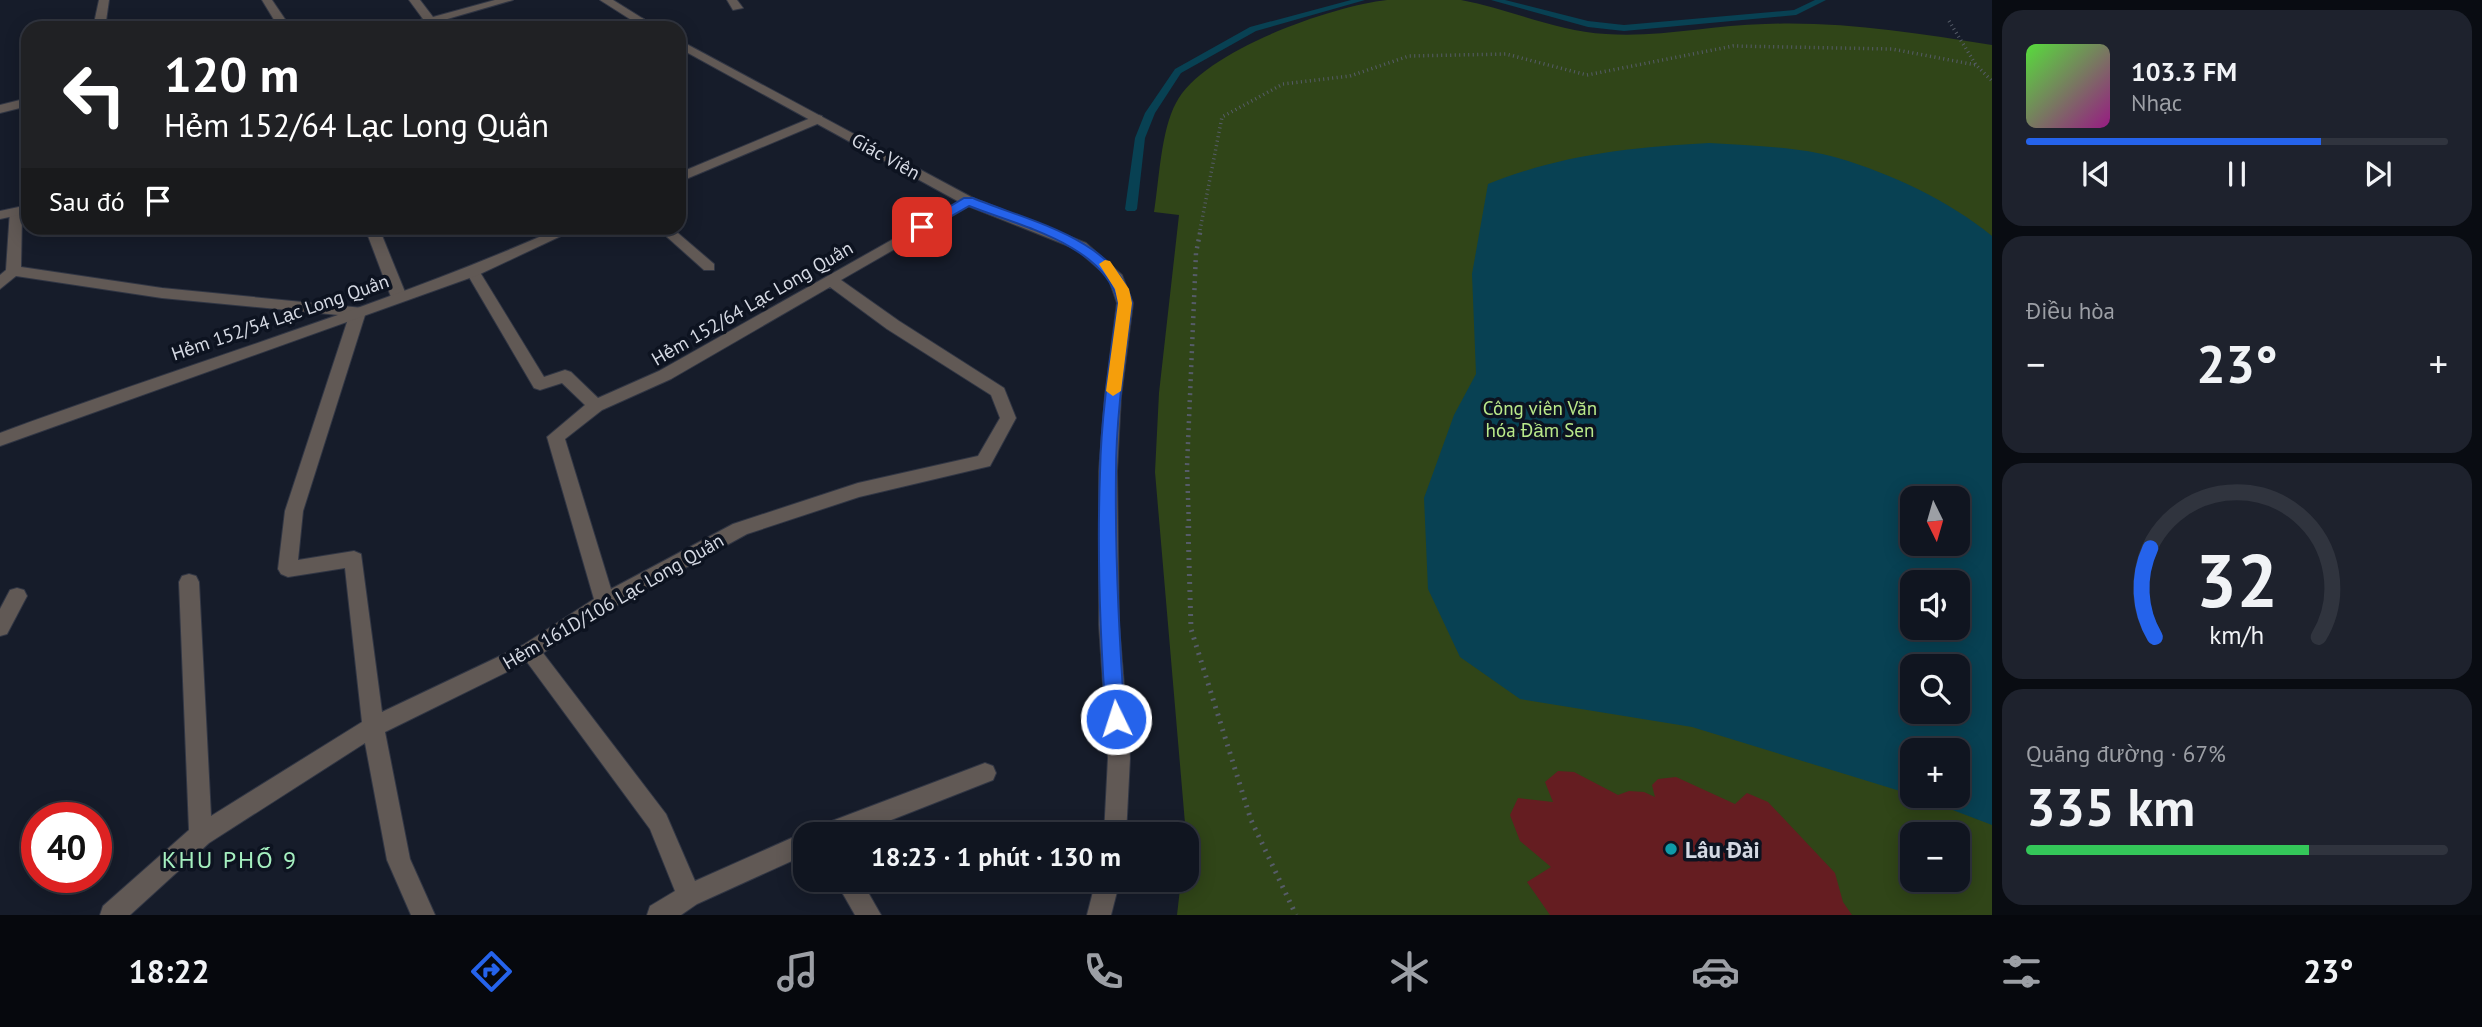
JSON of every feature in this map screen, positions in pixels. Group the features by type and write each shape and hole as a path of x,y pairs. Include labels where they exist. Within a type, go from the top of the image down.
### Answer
{"street":[{"path":"100,21 104,0"},
{"path":"267,0 280,21"},
{"path":"414,0 431,21"},
{"path":"442,21 508,0"},
{"path":"605,0 640,21"},
{"name":"Giác Viên","path":"686,47 968,201 1081,246 1106,264 1122,289 1125,303 1112,396 1108,471 1109,625 1119,758 1116,822"},
{"path":"0,109 21,104"},
{"path":"686,175 818,119"},
{"name":"Hẻm 152/64 Lạc Long Quân","path":"605,602 556,438 596,406 666,375 968,201"},
{"path":"0,215 21,211"},
{"path":"0,284 13,271 21,218"},
{"path":"375,235 398,297"},
{"name":"Hẻm 152/54 Lạc Long Quân","path":"0,440 473,272 555,235"},
{"path":"672,235 709,267"},
{"path":"13,271 162,293 358,312 294,512 288,569 354,559 373,727 399,860 423,915"},
{"path":"473,272 541,384 565,376 596,406"},
{"name":"Hẻm 161D/106 Lạc Long Quân","path":"112,915 201,835 373,727 530,651 605,602 740,529 858,490 984,461 1008,418 998,392 893,325 831,280"},
{"path":"190,582 201,835"},
{"path":"0,628 18,596"},
{"path":"530,651 658,822 689,896"},
{"path":"858,822 985,773"},
{"path":"659,915 689,896 793,848"},
{"path":"855,892 869,915"},
{"path":"1100,915 1105,892"}],"path":[{"path":"1949,21 1976,65 1992,81"},
{"path":"1296,915 1251,820 1191,629 1187,467 1196,253 1222,117 1283,84 1350,76 1409,56 1506,54 1587,75 1733,46 1892,49 1976,65"}],"green space":[{"name":"Công viên Văn hóa Đầm Sen","path":"1387,0 1461,0 1569,29 1606,34 1645,34 1745,25 1822,24 1907,32 1992,45 1992,915 1177,915 1180,892 1199,892 1199,822 1185,822 1155,472 1159,393 1179,215 1154,212 1167,127 1176,103 1190,84 1212,66 1240,49 1271,34 1334,11"}],"water":[{"path":"1709,143 1774,147 1838,158 1919,190 1957,211 1992,236 1992,825 1947,808 1970,808 1970,738 1900,738 1900,791 1692,727 1520,699 1460,657 1428,589 1424,498 1454,415 1476,374 1472,274 1488,184 1569,159 1624,150"}],"building":[{"name":"Lâu Đài","path":"1558,771 1574,772 1618,795 1629,791 1644,792 1655,797 1652,785 1658,779 1676,777 1735,804 1747,793 1768,802 1835,873 1843,902 1852,915 1550,915 1527,882 1551,867 1520,841 1510,815 1518,798 1553,802 1545,782"}],"waterway":[{"path":"1131,209 1140,138 1150,113 1178,71 1253,29 1361,0"},
{"path":"1495,0 1588,24 1624,28 1796,12 1822,0"}],"slow traffic":[{"path":"1105,264 1115,275 1125,303 1113,391"}],"place":[{"name":"Lâu Đài","path":"1671,849"}],"district":[{"name":"KHU PHỐ 9","path":"230,859"}],"route":[{"path":"922,227 968,201 1081,246 1106,264 1122,289 1125,303 1112,396 1108,471 1109,625 1116,719"}]}
